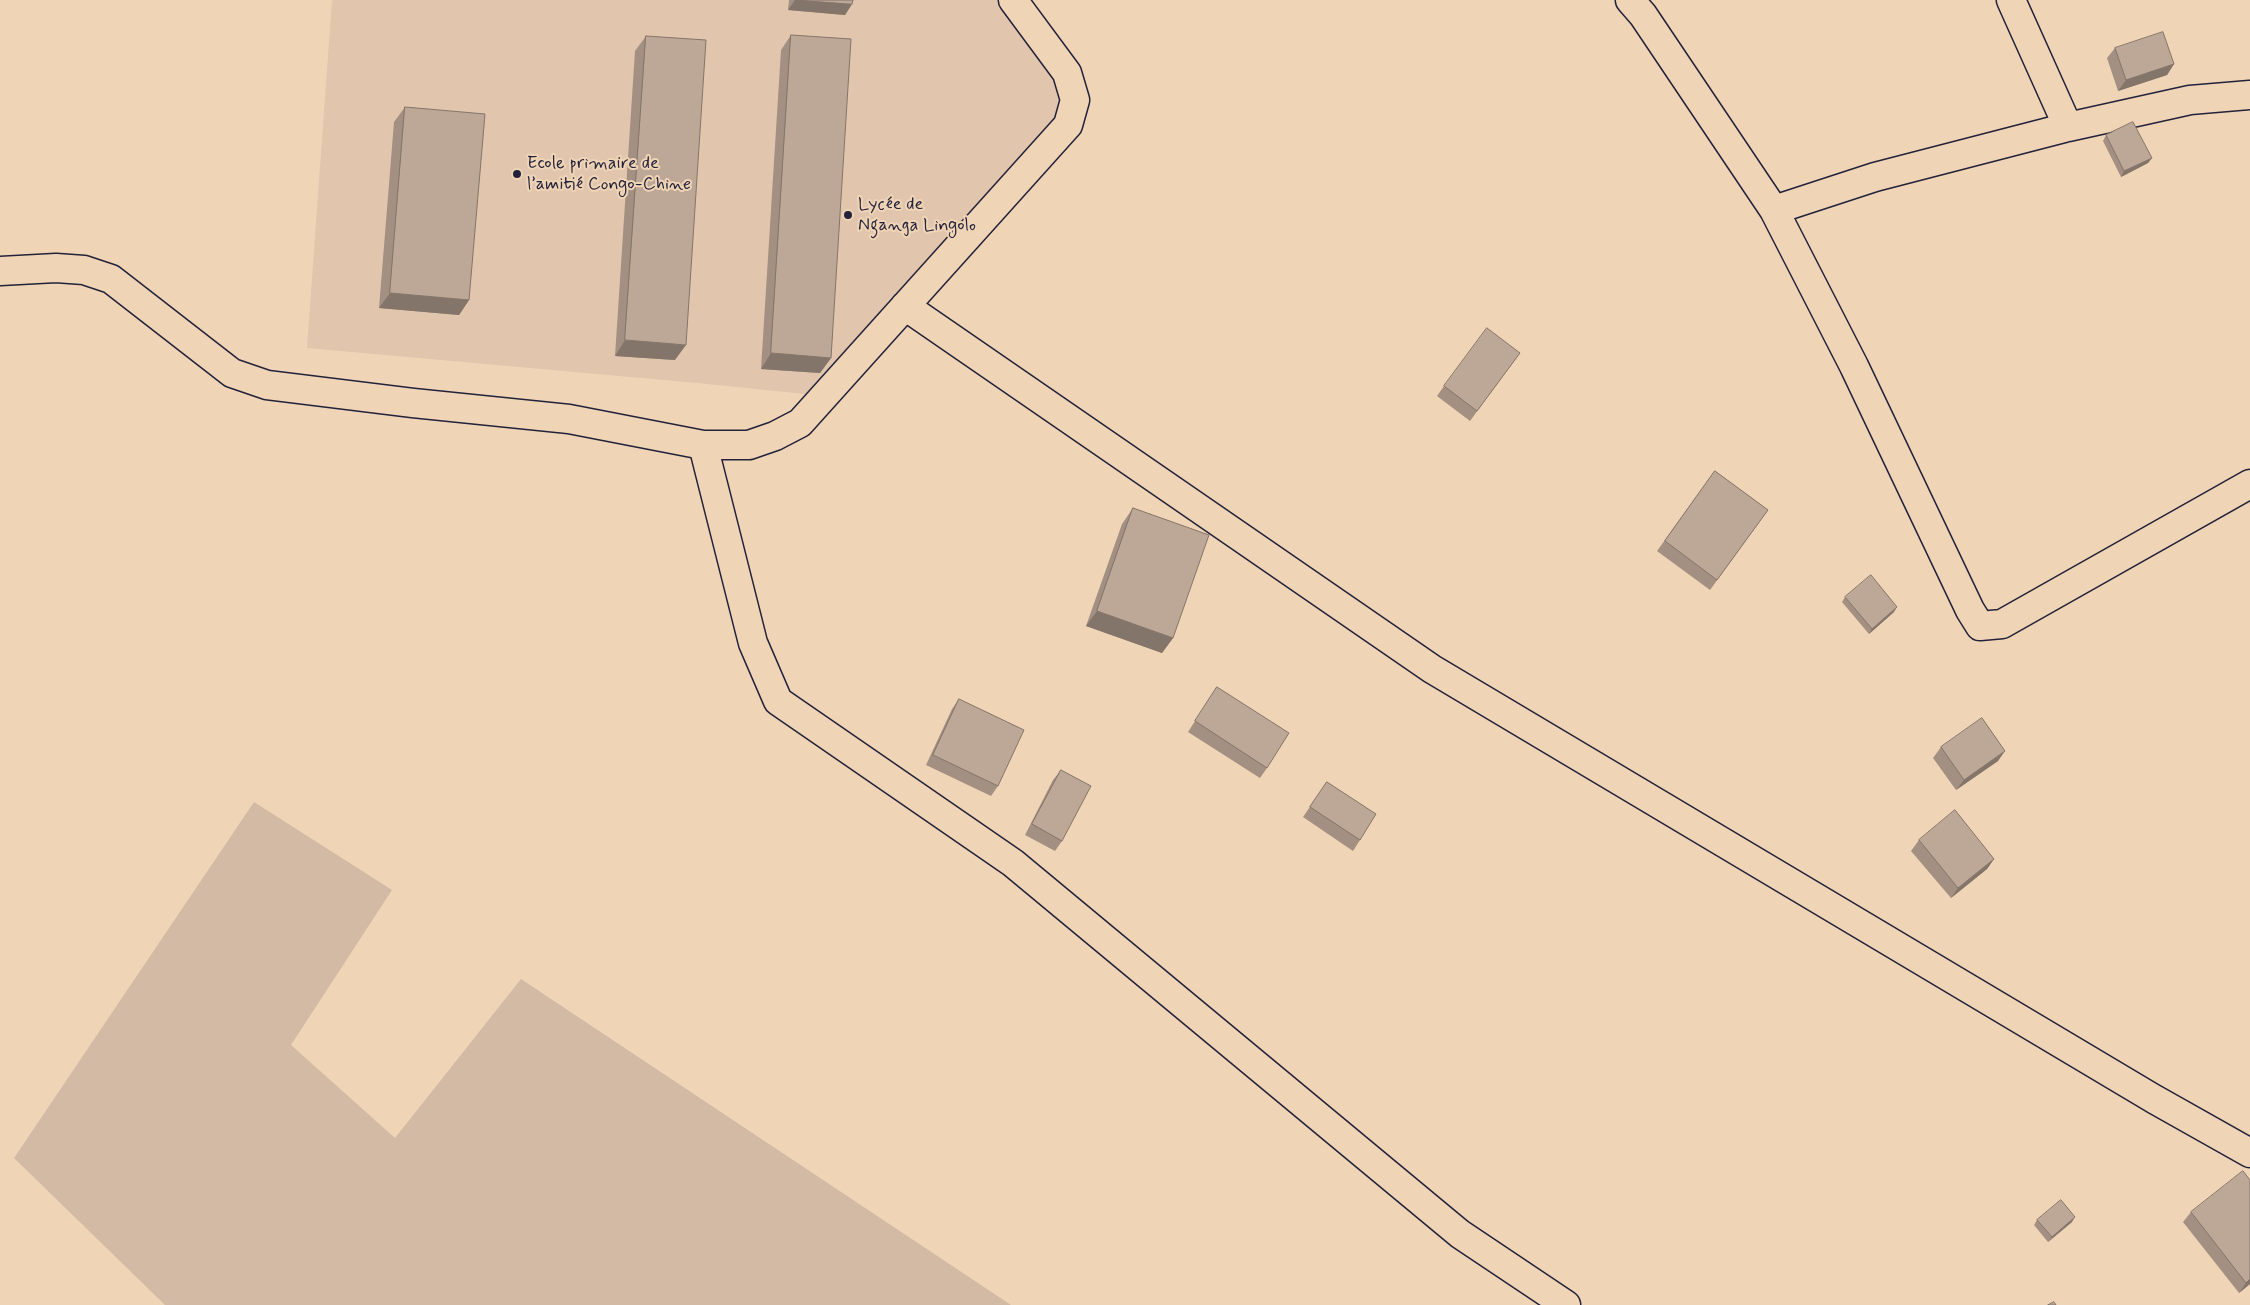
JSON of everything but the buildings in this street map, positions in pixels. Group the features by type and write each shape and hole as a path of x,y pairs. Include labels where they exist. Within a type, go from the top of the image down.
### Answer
{"street":[{"path":"0,271 65,268 84,270 111,279 232,373 267,384 413,403 568,419 703,445 749,446 800,423 1068,125 1075,100 1068,73 1013,0"},
{"path":"1630,0 1643,15 1774,210 1854,366 1970,610 1980,626 2002,624 2250,484"},
{"path":"2012,0 2068,127"},
{"path":"1774,210 1875,177 2068,127 2190,100 2250,95"},
{"path":"905,306 1432,669 2154,1099 2250,1154"},
{"path":"703,445 753,643 778,701 1013,863 1460,1234 1566,1305"}],"shaded area":[{"path":"332,0 1013,0 1072,89 1068,125 824,396 307,348"},
{"path":"254,802 392,890 291,1045 395,1138 521,979 1011,1305 165,1305 14,1158"}],"place":[{"name":"Ecole primaire de l’amitié Congo-Chine","path":"517,174"},
{"name":"Lycée de Nganga Lingolo","path":"848,215"}]}
